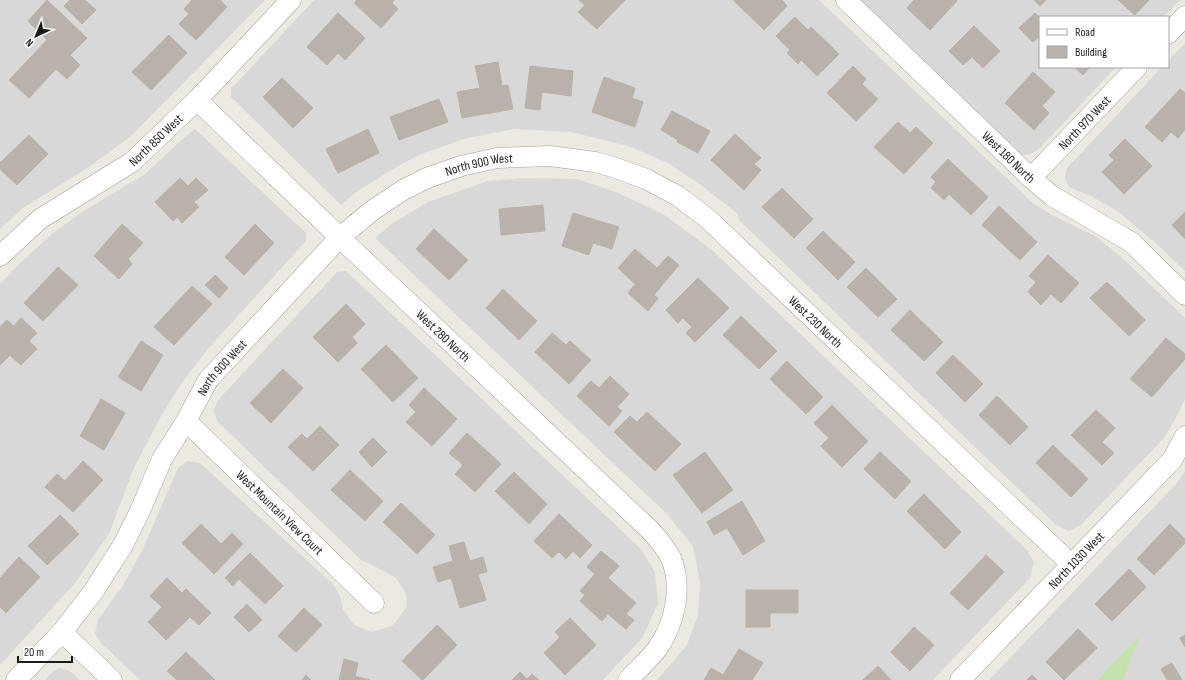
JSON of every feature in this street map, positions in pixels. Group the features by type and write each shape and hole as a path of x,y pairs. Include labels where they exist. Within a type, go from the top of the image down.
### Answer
{"street":[{"name":"North 850 West","path":"0,256 40,219 132,162 197,100 291,0"},
{"name":"West 180 North","path":"846,0 1031,178 1052,196 1131,242 1185,295"},
{"path":"1169,33 1185,16"},
{"name":"North 970 West","path":"1031,178 1136,68"},
{"name":"West 280 North","path":"197,100 651,531 662,544 671,559 675,579 675,610 669,629 657,649 628,680"},
{"name":"North 900 West","path":"16,680 62,632 93,592 124,545 162,459 186,421 208,380 340,237 373,210 403,190 427,178 461,166 497,158 519,156"},
{"name":"West 230 North","path":"519,156 550,156 595,162 613,167 652,183 678,196 707,218 1071,564"},
{"name":"West Mountain View Court","path":"186,421 374,603"},
{"name":"North 1030 West","path":"960,680 1172,460 1185,436"},
{"path":"62,632 112,680"}],"shaded area":[{"path":"0,0 265,0 131,136 89,167 23,208 0,229"},
{"path":"314,0 819,0 1034,204 1054,216 1095,236 1119,255 1185,318 1185,399 1175,420 1163,439 1081,525 1069,531 1056,525 739,220 738,214 701,185 666,162 628,146 571,132 514,129 467,138 421,154 391,170 355,193 341,205 231,97 231,89"},
{"path":"861,0 1180,0 1164,16 1039,16 1039,68 1115,68 1038,150 1028,155 1019,154 865,8"},
{"path":"1185,43 1185,271 1159,246 1119,212 1093,197 1069,187 1065,178 1067,168 1161,68 1169,68 1169,60"},
{"path":"195,129 306,233 306,241 207,350 181,384 160,418 133,470 109,534 75,583 0,665 0,284 21,262 53,233 85,210 145,174"},
{"path":"525,178 577,179 616,192 663,214 712,250 1026,549 1034,562 1030,578 933,680 657,680 687,645 698,615 700,583 693,546 667,514 375,238 393,223 428,202 488,181"},
{"path":"346,271 641,549 655,572 658,603 643,637 603,680 140,680 101,643 95,633 98,620 122,587 141,553 178,468 187,461 200,463 333,584 340,596 343,609 354,625 372,632 392,626 407,607 406,594 396,578 361,560 217,421 214,410 218,400 337,272"},
{"path":"1185,471 1185,680 989,680 1176,484"},
{"path":"59,668 70,671 80,680 45,680 51,673"}],"green space":[{"path":"1140,634 1123,680 1098,680"}],"building":[{"path":"47,0 87,38 70,55 80,65 67,79 56,69 29,98 9,80 47,40 28,21"},
{"path":"70,0 85,0 96,10 82,24 64,6"},
{"path":"192,0 220,0 227,7 196,40 179,24 189,14 184,9"},
{"path":"357,0 394,0 392,3 398,9 381,28 354,3"},
{"path":"579,0 625,0 597,29 578,12 585,5"},
{"path":"733,0 782,0 787,6 764,30"},
{"path":"914,0 957,1 930,30 907,8"},
{"path":"1034,0 1046,0 1040,6"},
{"path":"1118,0 1149,0 1135,15"},
{"path":"338,13 365,38 345,60 338,53 327,65 307,47"},
{"path":"1035,13 1039,17 1039,37 1033,42 1019,28"},
{"path":"795,17 808,30 811,27 839,54 817,76 801,60 798,64 787,53 790,50 776,36"},
{"path":"974,26 1000,51 983,68 972,57 963,65 949,51"},
{"path":"169,35 187,53 151,90 132,72"},
{"path":"498,62 502,86 508,85 513,109 462,118 457,92 480,88 475,66"},
{"path":"530,66 573,71 571,96 542,92 540,110 525,108"},
{"path":"853,66 866,79 862,84 878,99 856,121 827,93"},
{"path":"1075,68 1089,68 1083,75"},
{"path":"1033,72 1055,92 1042,106 1049,113 1034,130 1005,103"},
{"path":"604,77 635,88 632,98 643,102 635,127 592,112"},
{"path":"282,78 313,108 293,128 263,97"},
{"path":"1180,89 1185,93 1185,130 1178,138 1171,132 1162,142 1145,127"},
{"path":"439,99 448,122 399,140 390,117"},
{"path":"672,111 710,131 698,153 677,142 678,140 661,130"},
{"path":"898,122 910,133 916,127 933,143 904,174 874,147"},
{"path":"368,129 379,153 338,173 326,149"},
{"path":"735,134 761,158 754,164 761,170 744,190 711,160"},
{"path":"29,135 48,154 17,185 0,169 0,163"},
{"path":"1125,139 1152,166 1124,194 1102,172 1114,160 1109,155"},
{"path":"948,159 988,197 971,215 949,194 944,200 931,188 936,182 931,177"},
{"path":"180,178 188,186 196,178 208,190 194,202 199,207 182,223 177,217 173,221 155,202"},
{"path":"782,188 813,219 794,238 762,207"},
{"path":"543,205 545,231 501,235 499,209"},
{"path":"999,206 1037,242 1020,260 982,225"},
{"path":"1185,212 1185,239 1172,225"},
{"path":"573,213 619,227 612,249 593,243 589,255 562,246"},
{"path":"122,224 143,243 128,259 132,264 119,279 94,256"},
{"path":"255,224 274,243 244,275 225,257"},
{"path":"434,229 468,260 449,280 416,249"},
{"path":"823,231 855,262 838,280 806,248"},
{"path":"635,249 657,268 668,256 679,265 654,295 658,298 648,311 628,293 635,284 618,268"},
{"path":"1048,255 1079,283 1061,303 1051,294 1041,305 1028,292 1036,282 1029,276"},
{"path":"58,267 78,285 43,321 24,303"},
{"path":"866,268 897,299 878,317 847,287"},
{"path":"215,275 228,288 219,298 205,285"},
{"path":"698,278 729,308 695,342 686,333 692,327 683,318 678,323 666,310"},
{"path":"1107,282 1145,320 1129,336 1090,298"},
{"path":"192,286 212,304 174,345 154,327"},
{"path":"503,289 537,321 519,340 486,308"},
{"path":"346,304 365,324 352,337 357,343 338,362 313,337"},
{"path":"910,310 943,342 924,361 891,330"},
{"path":"741,316 777,351 759,369 723,335"},
{"path":"21,318 37,333 29,341 37,349 21,365 10,355 0,365 0,327 7,320 14,326"},
{"path":"552,333 566,345 570,341 591,360 569,384 535,352"},
{"path":"1166,338 1185,354 1185,359 1152,397 1130,379"},
{"path":"141,341 163,355 141,391 118,377"},
{"path":"386,345 418,378 393,402 361,369"},
{"path":"953,355 983,384 965,402 936,373"},
{"path":"787,361 823,397 806,414 770,379"},
{"path":"283,369 303,388 271,423 250,403"},
{"path":"610,376 629,394 617,407 622,411 609,426 577,396 591,381 599,388"},
{"path":"424,388 457,419 432,446 406,422 416,412 409,405"},
{"path":"997,396 1028,427 1010,445 979,415"},
{"path":"101,399 125,413 104,450 80,436"},
{"path":"832,405 868,441 842,467 821,446 829,438 814,423"},
{"path":"1096,410 1115,428 1102,442 1114,453 1102,465 1071,435"},
{"path":"647,412 681,444 655,471 614,432 630,416 637,422"},
{"path":"320,426 339,445 313,471 288,447 302,434 307,439"},
{"path":"467,433 501,464 475,492 455,474 463,465 449,453"},
{"path":"373,438 387,452 372,467 359,452"},
{"path":"1053,445 1088,479 1071,497 1036,463"},
{"path":"705,452 733,490 702,513 673,475"},
{"path":"880,452 911,481 895,499 864,469"},
{"path":"83,461 103,480 73,512 45,487 57,474 65,481"},
{"path":"350,470 383,501 365,521 331,490"},
{"path":"514,472 547,504 529,524 495,491"},
{"path":"924,494 961,532 945,549 907,511"},
{"path":"742,501 765,541 743,555 727,528 714,535 707,522"},
{"path":"401,503 435,535 417,554 383,522"},
{"path":"559,514 592,545 580,558 573,551 566,559 559,552 552,558 534,541"},
{"path":"60,515 79,534 47,565 28,546"},
{"path":"201,524 221,544 232,533 243,544 214,574 182,543"},
{"path":"1170,524 1185,539 1185,543 1154,575 1137,559"},
{"path":"464,542 470,561 483,557 487,572 478,574 486,600 460,608 451,578 438,582 433,567 453,561 449,546"},
{"path":"601,551 619,566 608,578 636,603 626,614 634,620 626,629 608,614 602,621 580,601 585,595 580,591 595,574 587,567"},
{"path":"250,553 283,586 265,604 239,579 233,586 225,578"},
{"path":"986,555 1004,572 968,610 950,593"},
{"path":"19,557 40,577 6,613 0,607 0,578"},
{"path":"1129,569 1146,587 1112,621 1095,604"},
{"path":"167,578 182,593 186,589 211,613 199,625 190,617 166,640 148,622 162,607 150,596"},
{"path":"746,590 798,590 798,613 770,613 770,627 746,627"},
{"path":"247,604 262,620 249,632 234,617"},
{"path":"304,608 322,625 296,652 278,636"},
{"path":"570,618 596,645 565,675 544,653 560,637 555,632"},
{"path":"437,625 457,645 422,680 402,661"},
{"path":"914,627 934,645 910,671 891,652"},
{"path":"1078,629 1097,648 1064,680 1046,662"},
{"path":"1185,635 1185,647 1180,638"},
{"path":"739,649 763,663 752,680 704,680 711,668 723,675"},
{"path":"186,652 215,680 177,680 167,671"},
{"path":"344,659 358,663 355,676 370,680 339,680"},
{"path":"1172,663 1182,680 1167,680 1161,669"},
{"path":"878,666 891,680 863,680"},
{"path":"520,672 527,679 532,674 539,680 512,680"},
{"path":"306,675 311,680 302,680"},
{"path":"1032,675 1037,680 1027,680"}]}
